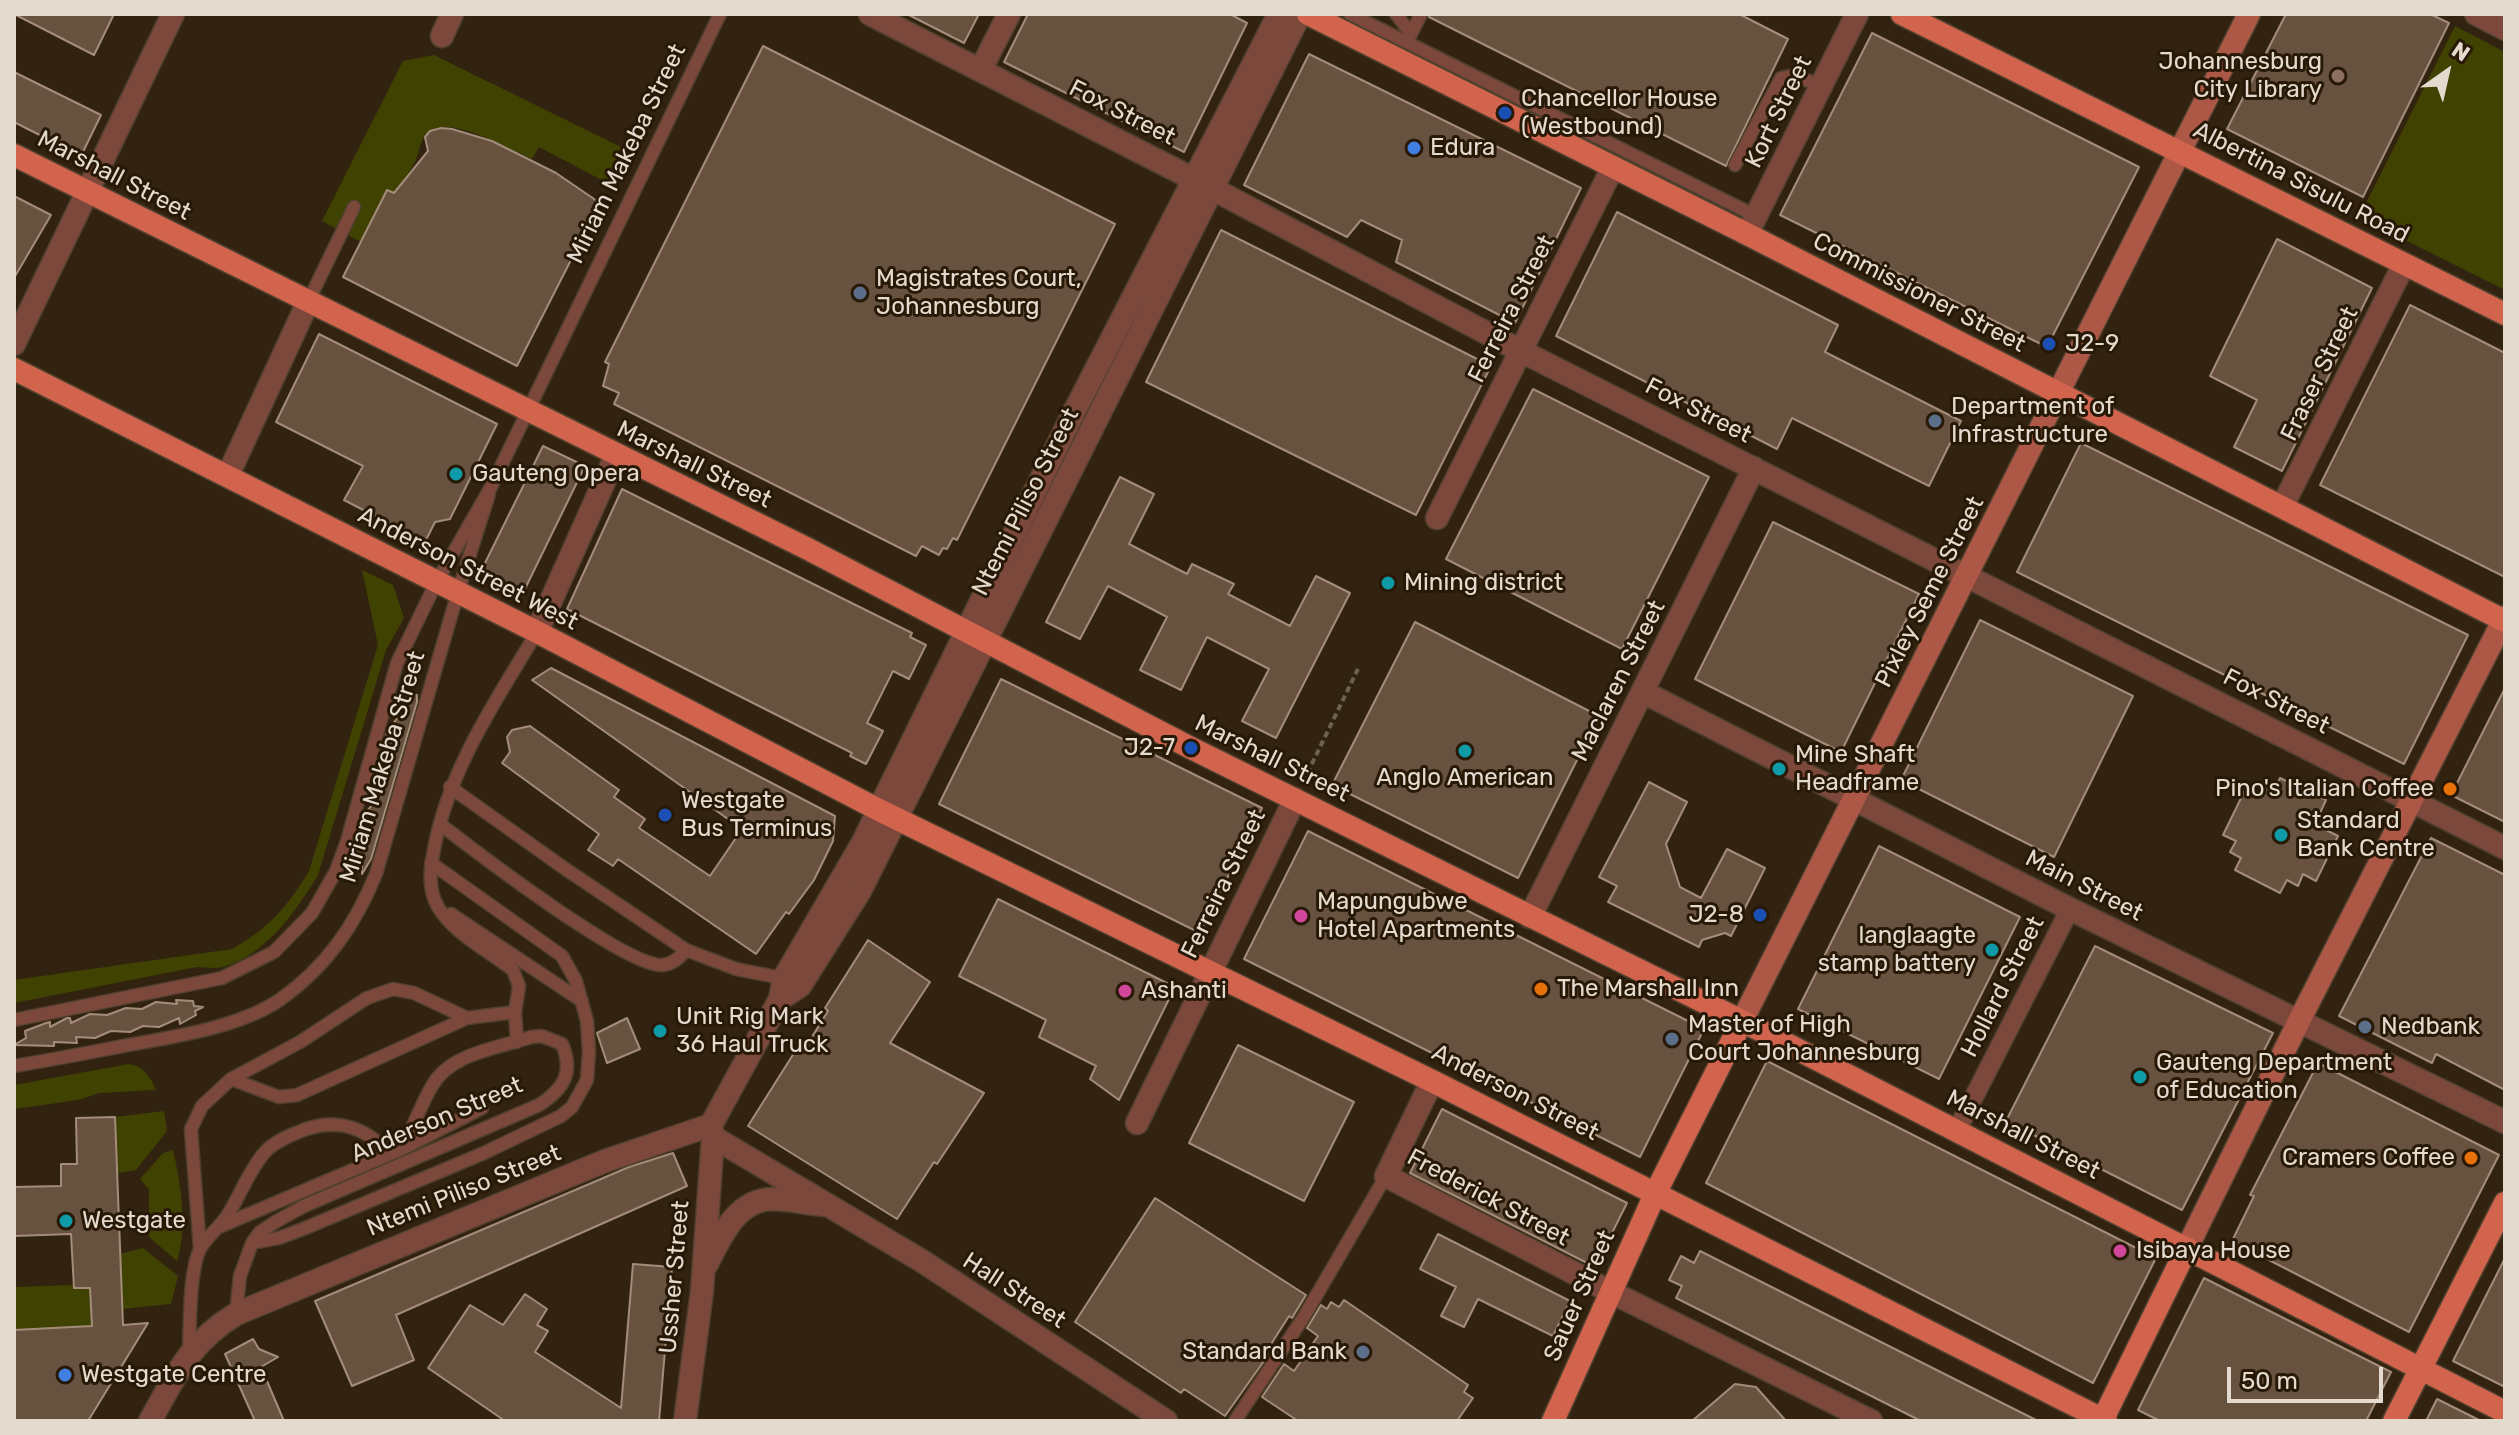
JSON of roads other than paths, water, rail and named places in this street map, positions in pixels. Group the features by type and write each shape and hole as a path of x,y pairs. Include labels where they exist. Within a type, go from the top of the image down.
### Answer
{"main road":[{"name":"Commissioner Street","path":"1308,14 1613,167 1752,225 2058,394 2505,619"},
{"name":"Albertina Sisulu Road","path":"1902,14 2505,314"},
{"name":"Pixley Seme Street","path":"1656,1192 2249,14"},
{"name":"Marshall Street","path":"14,155 806,548 1295,799 1957,1130 2505,1412"},
{"name":"Anderson Street West","path":"14,369 537,632 888,814"},
{"path":"2103,1420 2299,1021 2505,619"},
{"name":"Anderson Street","path":"888,814 1656,1192 2103,1420"},
{"name":"Sauer Street","path":"1553,1421 1656,1192"},
{"path":"2394,1421 2505,1203"}],"street":[{"path":"14,344 173,14"},
{"path":"442,36 452,14"},
{"name":"Fox Street","path":"870,14 1519,350 2505,848"},
{"path":"981,69 1009,14"},
{"name":"Ntemi Piliso Street","path":"150,1421 189,1353 215,1327 236,1314 605,1161 712,1131 788,988 860,891 888,814 1202,184 1279,14"},
{"name":"Ntemi Piliso Street","path":"1202,184 1300,14"},
{"name":"Kort Street","path":"1752,225 1857,14"},
{"path":"2476,14 2505,29"},
{"name":"Ferreira Street","path":"1437,518 1613,167"},
{"name":"Fraser Street","path":"2282,507 2404,264"},
{"path":"228,475 308,302"},
{"path":"537,632 616,455"},
{"name":"Maclaren Street","path":"1530,917 1754,468"},
{"name":"Main Street","path":"1643,692 2070,909 2505,1122"},
{"name":"Ferreira Street","path":"1137,1123 1295,799"},
{"name":"Hollard Street","path":"1957,1130 2070,909"},
{"name":"Frederick Street","path":"1432,1081 1386,1176 1871,1421"},
{"name":"Hall Street","path":"712,1131 922,1261 1166,1421"},
{"name":"Ussher Street","path":"685,1421 703,1272 712,1131"},
{"name":"Hall Street","path":"703,1272 730,1223 749,1205 770,1199 833,1206"}],"lane":[{"name":"Miriam Makeba Street","path":"14,1020 222,978 274,952 295,933 323,898 336,871 397,663 436,583 491,487 720,14"},
{"path":"1350,14 1409,38 1752,225"},
{"path":"1396,14 1409,38"},
{"path":"1409,38 1421,14"},
{"path":"1735,165 1781,78 1794,75 1821,86"},
{"path":"308,302 354,207"},
{"name":"Miriam Makeba Street","path":"14,1066 158,1040 228,1022 278,1000 325,960 362,910 376,874 491,487"},
{"path":"517,1042 515,1012 519,986 513,970 458,929 438,906 432,891 431,863 450,787 465,753 537,632"},
{"path":"450,787 686,950 788,988"},
{"path":"440,824 561,911 634,957 661,965 676,960 686,950"},
{"path":"236,1314 240,1276 252,1243 303,1229 484,1153 561,1116 572,1107 587,1080 589,1052 582,1002 576,981 562,956 431,863"},
{"path":"438,906 582,1002"},
{"path":"189,1353 191,1293 200,1249 191,1129 202,1106 231,1079 300,1042 367,998 393,989 414,993 467,1018"},
{"path":"231,1079 279,1097 297,1095 467,1018 515,1012"},
{"name":"Anderson Street","path":"252,1243 260,1232 304,1206 552,1097 561,1087 568,1062 562,1044 542,1036 466,1058 439,1076 402,1149"},
{"name":"Anderson Street","path":"221,1226 402,1149 482,1108"},
{"name":"Anderson Street","path":"200,1249 221,1226 262,1155 271,1146 308,1127 326,1123 359,1129 389,1154"},
{"path":"1235,1421 1305,1315 1386,1176"}],"place":[{"name":"Johannesburg City Library","path":"2338,76"},
{"name":"Chancellor House (Westbound)","path":"1505,113"},
{"name":"Edura","path":"1414,148"},
{"name":"Magistrates Court, Johannesburg","path":"860,293"},
{"name":"J2-9","path":"2049,344"},
{"name":"Department of Infrastructure","path":"1935,421"},
{"name":"Gauteng Opera","path":"456,474"},
{"name":"Mining district","path":"1388,583"},
{"name":"J2-7","path":"1191,748"},
{"name":"Anglo American","path":"1465,751"},
{"name":"Mine Shaft Headframe","path":"1779,769"},
{"name":"Pino's Italian Coffee","path":"2450,789"},
{"name":"Westgate Bus Terminus","path":"665,815"},
{"name":"Standard Bank Centre","path":"2281,835"},
{"name":"J2-8","path":"1760,915"},
{"name":"Mapungubwe Hotel Apartments","path":"1301,916"},
{"name":"langlaagte stamp battery","path":"1992,950"},
{"name":"The Marshall Inn","path":"1541,989"},
{"name":"Ashanti","path":"1125,991"},
{"name":"Nedbank","path":"2365,1027"},
{"name":"Unit Rig Mark 36 Haul Truck","path":"660,1031"},
{"name":"Master of High Court Johannesburg","path":"1672,1039"},
{"name":"Gauteng Department of Education","path":"2140,1077"},
{"name":"Cramers Coffee","path":"2471,1158"},
{"name":"Westgate","path":"66,1221"},
{"name":"Isibaya House","path":"2120,1251"},
{"name":"Standard Bank","path":"1363,1352"},
{"name":"Westgate Centre","path":"65,1375"}]}
